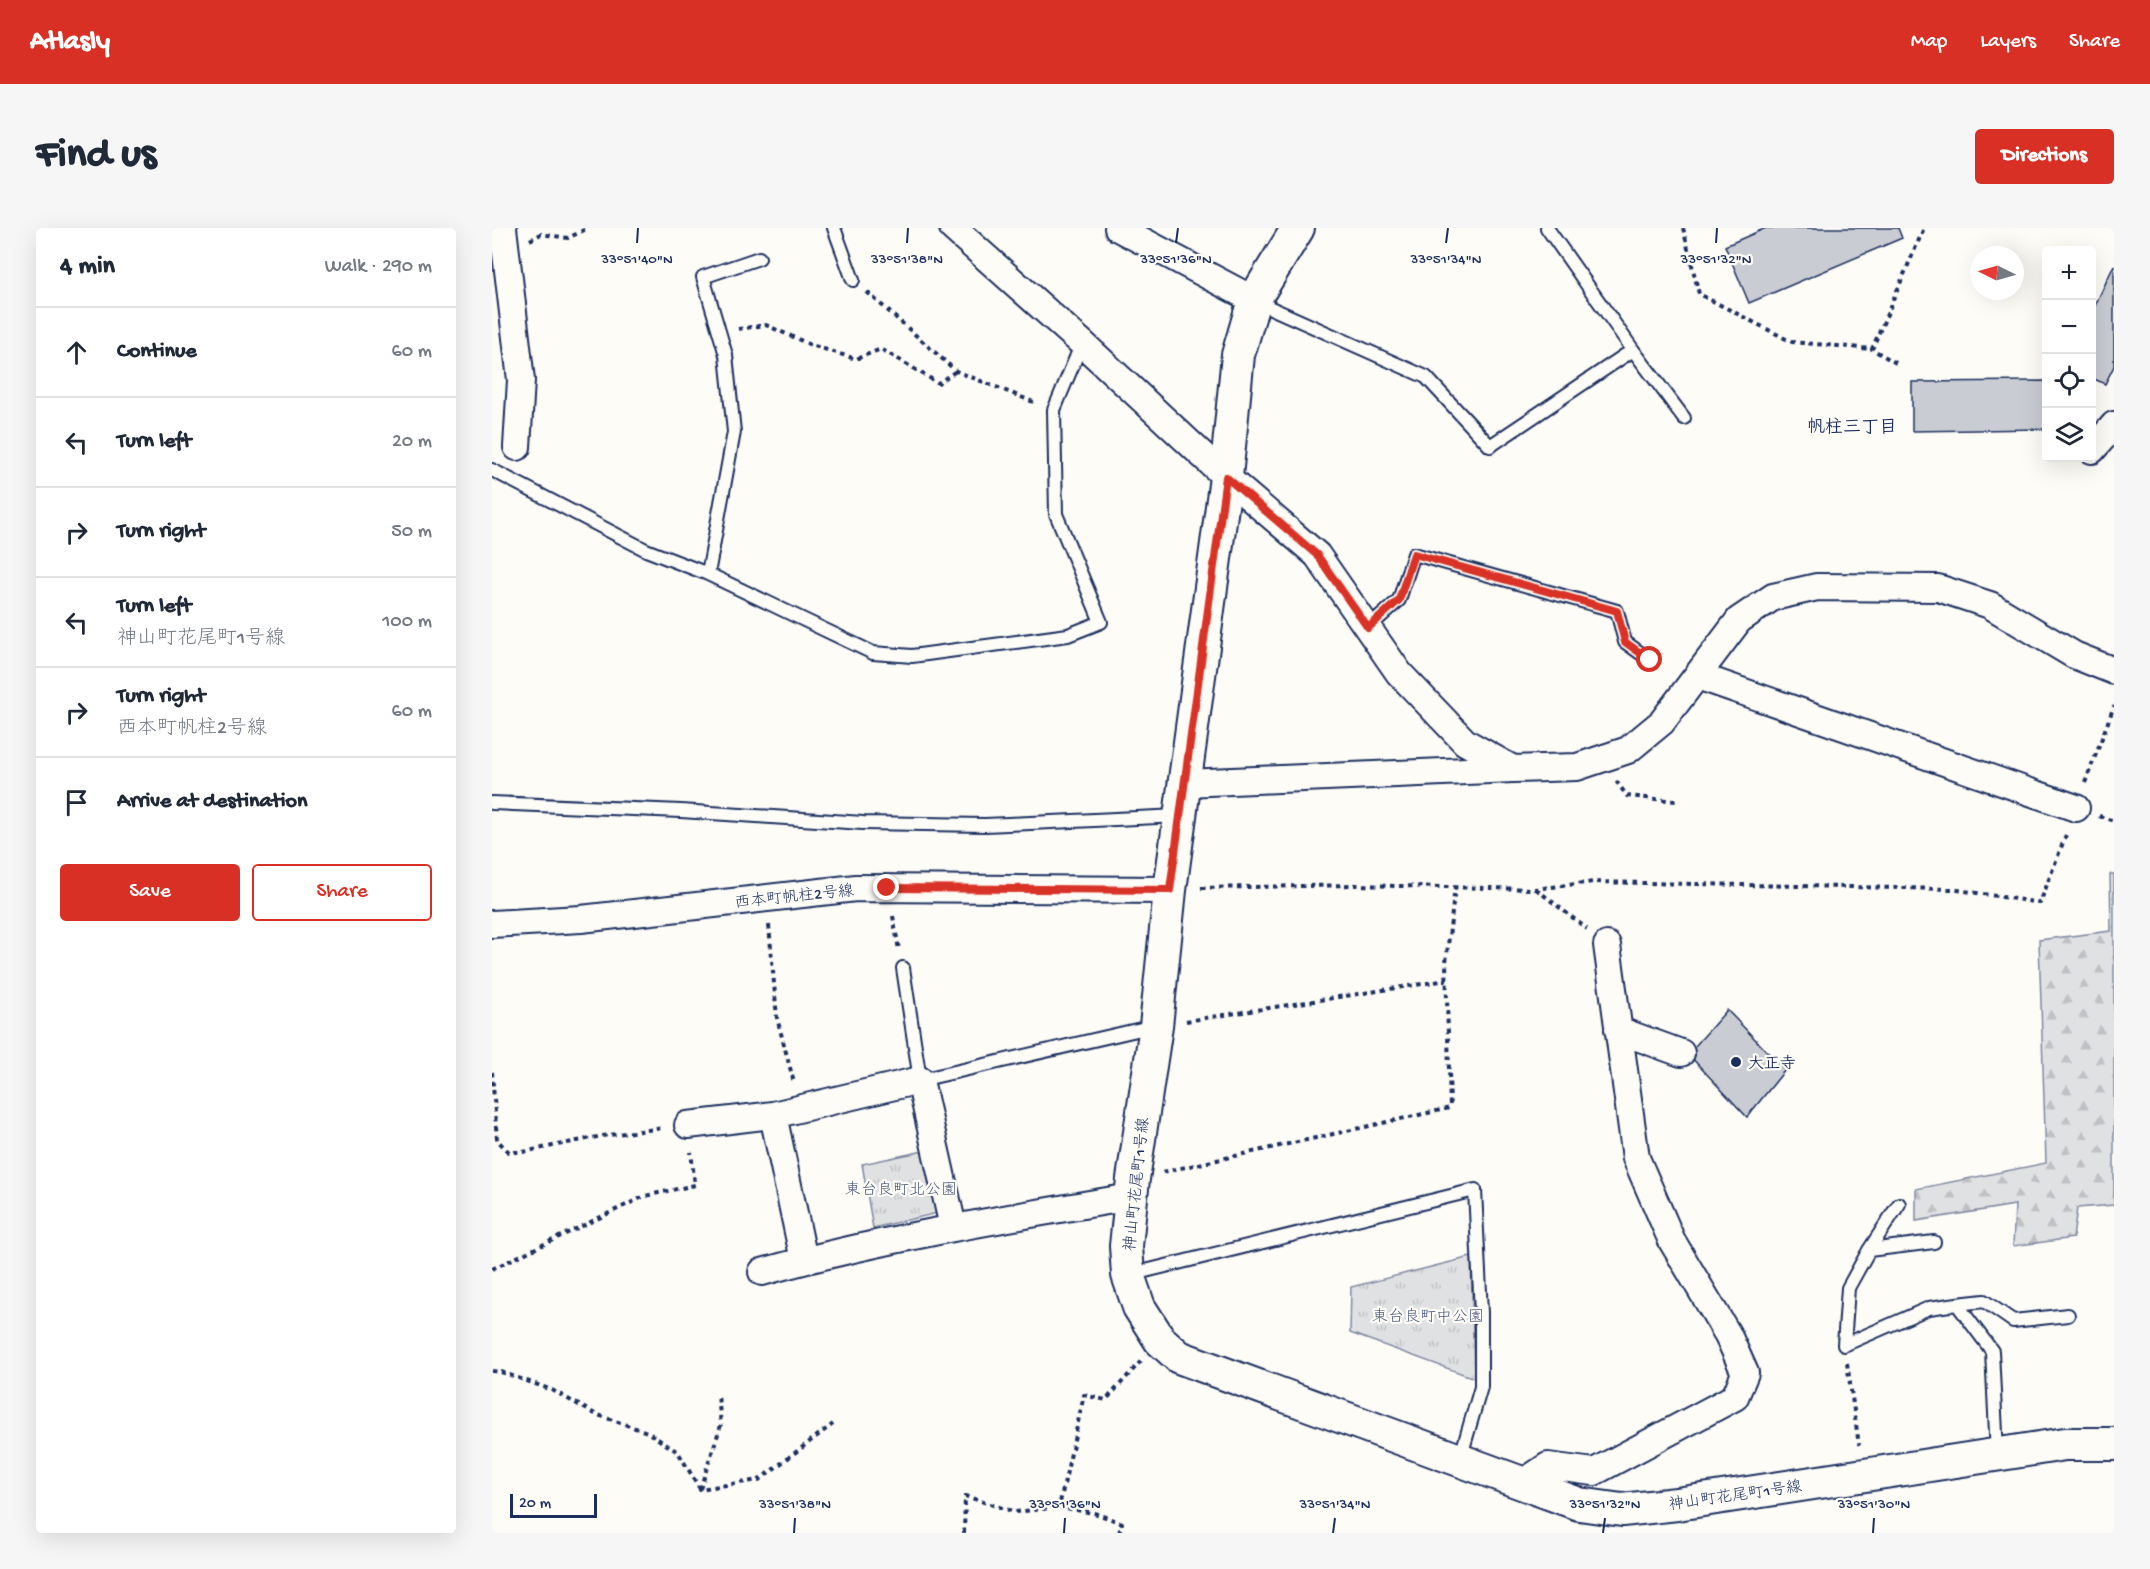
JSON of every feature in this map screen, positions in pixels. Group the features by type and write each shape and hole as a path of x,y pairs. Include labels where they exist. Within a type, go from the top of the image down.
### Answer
{"street":[{"path":"503,228 521,380 517,447"},
{"path":"953,228 1082,343 1226,477 1317,555 1399,673 1466,742 1513,769"},
{"path":"1118,228 1254,300"},
{"name":"神山町花尾町1号線","path":"1298,228 1254,300 1238,355 1226,477 1170,890 1156,1026 1131,1197 1126,1246 1128,1275 1139,1307 1160,1340 1179,1357 1579,1504 1622,1510 1677,1504 2066,1444 2114,1444"},
{"path":"2096,445 2114,425"},
{"path":"1185,783 1577,767 1628,750 1662,722 1739,620 1773,597 1817,587 1938,588 1990,605 2074,655 2114,671"},
{"path":"1698,676 2076,808"},
{"name":"西本町帆柱2号線","path":"492,924 581,919 856,888 1170,890"},
{"path":"1524,1482 1548,1466 1594,1472 1735,1397 1745,1373 1728,1335 1672,1241 1636,1158 1608,945"},
{"path":"1618,1030 1681,1053"},
{"path":"688,1125 773,1115 920,1080 953,1227"},
{"path":"773,1115 804,1260"},
{"path":"762,1272 804,1260 953,1227 1131,1197"}],"lane":[{"path":"834,228 853,280"},
{"path":"1547,228 1684,418"},
{"path":"708,574 734,432 726,355 703,277 759,258"},
{"path":"1254,300 1426,377 1490,446 1633,350"},
{"path":"492,470 646,550 708,574 873,653 912,656 1068,636 1101,622 1056,514 1054,410 1082,343"},
{"path":"1368,628 1399,600 1414,554 1617,611 1625,642 1650,660"},
{"path":"492,803 681,811 863,823 985,825 1180,816"},
{"path":"903,968 920,1080 1156,1026"},
{"path":"1128,1275 1475,1190 1481,1313 1481,1387 1460,1459"},
{"path":"1899,1204 1848,1288 1844,1345 1929,1308 1957,1304 1984,1301 2013,1321 2068,1314"},
{"path":"1869,1250 1934,1242"},
{"path":"1957,1304 1992,1351 1998,1455"}],"path":[{"path":"506,254 541,234 568,238 588,228"},
{"path":"1683,228 1699,294 1792,342 1872,349 1896,363"},
{"path":"1872,349 1924,228"},
{"path":"853,280 956,371 1054,410"},
{"path":"719,332 766,325 812,345 856,359 881,349 938,383 956,371"},
{"path":"1170,890 1355,885 1535,889 1593,882 1952,890 2040,903 2114,706"},
{"path":"1598,760 1627,796 1676,801"},
{"path":"1165,1172 1450,1108 1446,962 1455,887"},
{"path":"887,888 903,968"},
{"path":"1535,889 1608,945"},
{"path":"766,898 777,1018 800,1109"},
{"path":"1202,1018 1447,980"},
{"path":"492,1072 497,1140 509,1152 523,1152 602,1136 688,1125 695,1185 645,1196 492,1269"},
{"path":"1059,1507 1084,1395 1106,1400 1160,1340"},
{"path":"1844,1345 1863,1475"},
{"path":"492,1371 552,1390 595,1414 647,1432 678,1452 700,1489"},
{"path":"700,1489 721,1425 718,1395"},
{"path":"700,1489 759,1480 833,1424"},
{"path":"964,1533 965,1496 1015,1512 1059,1507 1095,1513 1122,1523 1119,1533"}],"green space":[{"path":"2110,874 2114,874 2114,1205 2077,1208 2073,1238 2013,1246 2015,1205 1916,1221 1916,1189 2046,1163 2039,940 2111,931"},
{"name":"東台良町北公園","path":"929,1150 942,1212 873,1228 862,1164"},
{"name":"東台良町中公園","path":"1471,1257 1474,1378 1350,1333 1351,1287"}],"building":[{"path":"1766,228 1898,228 1902,238 1749,303 1725,246"},
{"path":"2114,265 2114,366 2105,384 2096,380 2096,303"},
{"path":"2042,381 2042,429 1912,431 1912,382"},
{"name":"大正寺","path":"1727,1010 1785,1070 1747,1117 1688,1054"}],"place":[{"name":"大正寺","path":"1736,1062"}],"district":[{"name":"帆柱三丁目","path":"1852,426"}],"route":[{"path":"887,888 1170,890 1226,477 1317,555 1368,628 1399,600 1414,554 1617,611 1625,642 1650,660"}]}
